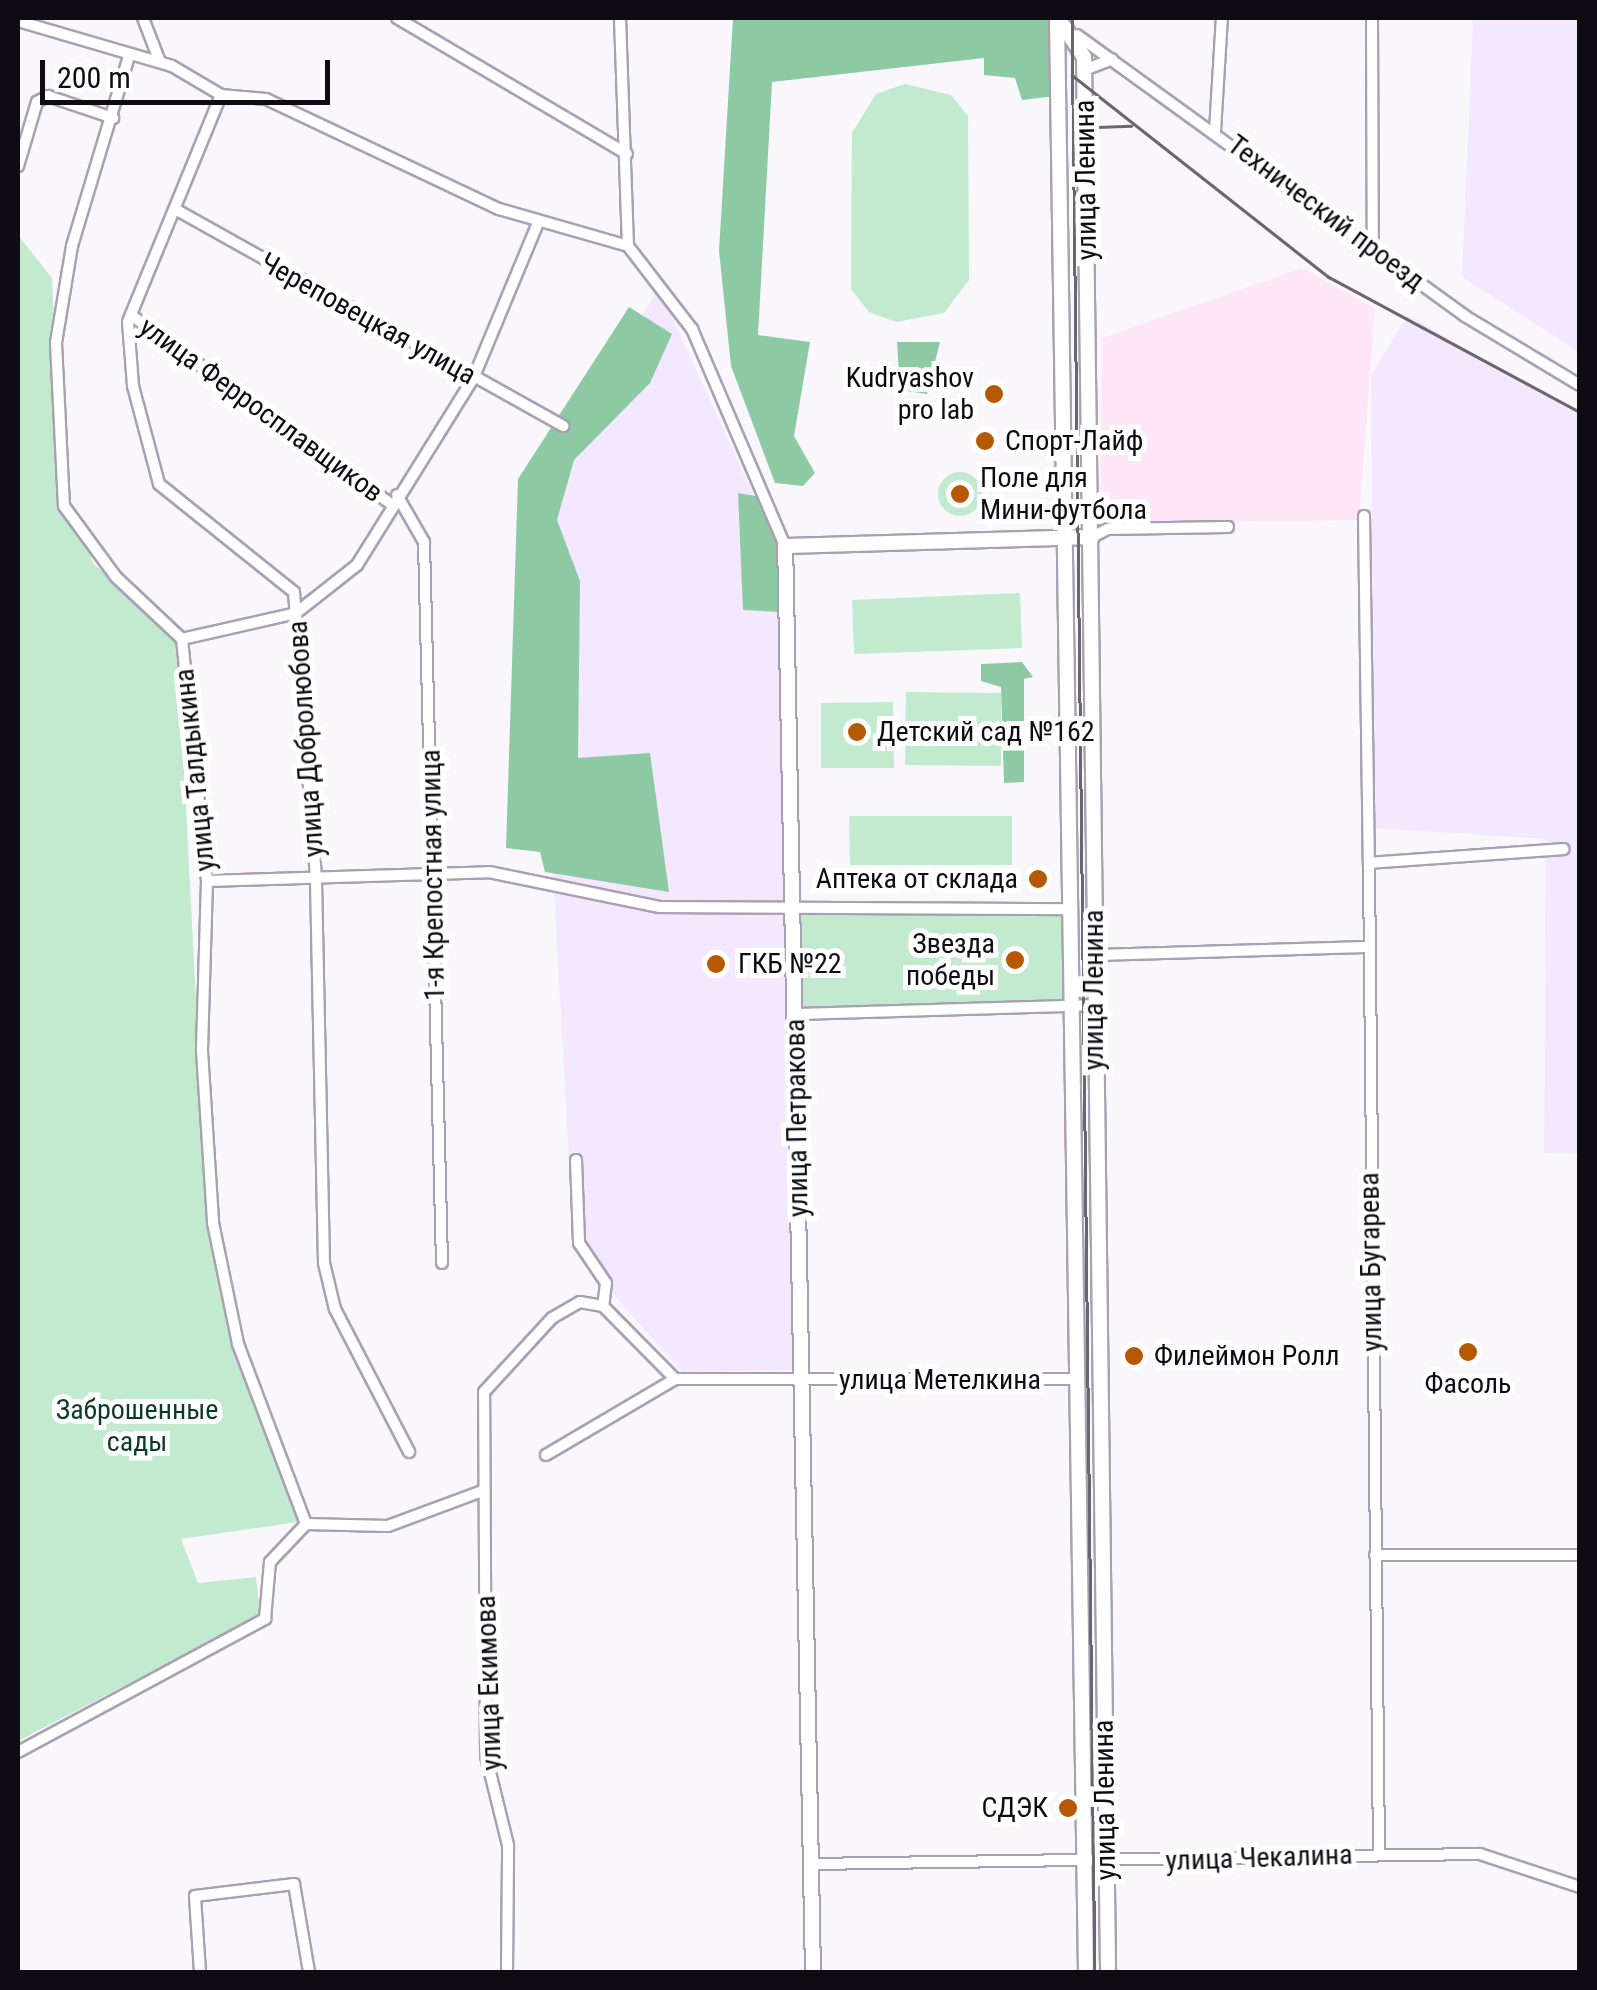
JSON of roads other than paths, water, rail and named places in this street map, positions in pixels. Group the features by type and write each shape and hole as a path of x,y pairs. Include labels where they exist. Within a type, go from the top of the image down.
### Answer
{"main road":[{"name":"улица Ленина","path":"1057,18 1077,35 1084,70 1108,1972"},
{"name":"улица Ленина","path":"1057,18 1086,1972"},
{"path":"786,546 1092,538"},
{"name":"улица Петракова","path":"786,546 813,1972"}],"street":[{"path":"143,18 160,62"},
{"path":"397,18 627,154"},
{"path":"18,22 160,62 221,94 280,104 420,176 538,223 628,246 620,18"},
{"path":"1215,131 1222,18"},
{"path":"1372,18 1374,251"},
{"name":"Технический проезд","path":"1077,35 1215,131 1374,251 1580,385"},
{"name":"улица Талдыкина","path":"129,56 72,246 56,343 64,506 116,577 182,639 207,881 202,1051 214,1223 238,1344 306,1524"},
{"path":"1084,70 1112,59"},
{"name":"улица Добролюбова","path":"221,94 131,315 132,386 159,484 294,592 316,882 324,1262 336,1309 409,1452"},
{"path":"18,166 37,102 48,96 113,118"},
{"name":"Череповецкая улица","path":"175,209 562,426"},
{"path":"182,639 296,612 357,566 394,500 473,379 538,223"},
{"name":"улица Петракова","path":"628,246 692,329 786,546"},
{"name":"улица Ферросплавщиков","path":"131,315 394,500"},
{"name":"1-я Крепостная улица","path":"394,500 424,542 442,1262"},
{"name":"улица Бугарева","path":"1364,516 1380,1855"},
{"path":"1092,538 1108,529 1228,527"},
{"path":"1369,863 1563,849"},
{"path":"207,881 316,882 489,872 659,907 1072,909"},
{"path":"1094,955 1369,946"},
{"path":"795,1014 1094,1005"},
{"path":"546,1455 675,1379 603,1306 606,1283 578,1243 576,1160"},
{"name":"улица Екимова","path":"507,1972 508,1845 486,1756 484,1392 552,1318 580,1302 603,1306"},
{"name":"улица Метелкина","path":"675,1379 1077,1379"},
{"path":"18,1752 265,1619 270,1562 306,1524 388,1526 485,1490"},
{"path":"1376,1555 1580,1554"},
{"name":"улица Чекалина","path":"812,1864 1380,1855 1518,1859 1580,1887"},
{"path":"200,1972 195,1896 294,1884 308,1972"}],"tram line":[{"path":"1072,18 1095,1972"},
{"path":"1072,75 1329,277 1580,412"},
{"path":"1077,152 1097,127 1131,126"}],"place":[{"name":"Kudryashov pro lab","path":"994,394"},
{"name":"Спорт-Лайф","path":"985,441"},
{"name":"Поле для Мини-футбола","path":"960,494"},
{"name":"Детский сад №162","path":"857,732"},
{"name":"Аптека от склада","path":"1038,879"},
{"name":"Звезда победы","path":"1015,960"},
{"name":"ГКБ №22","path":"716,964"},
{"name":"Фасоль","path":"1468,1352"},
{"name":"Филеймон Ролл","path":"1134,1356"},
{"name":"СДЭК","path":"1068,1808"}],"park label":[{"name":"Заброшенные сады","path":"137,1426"}]}
